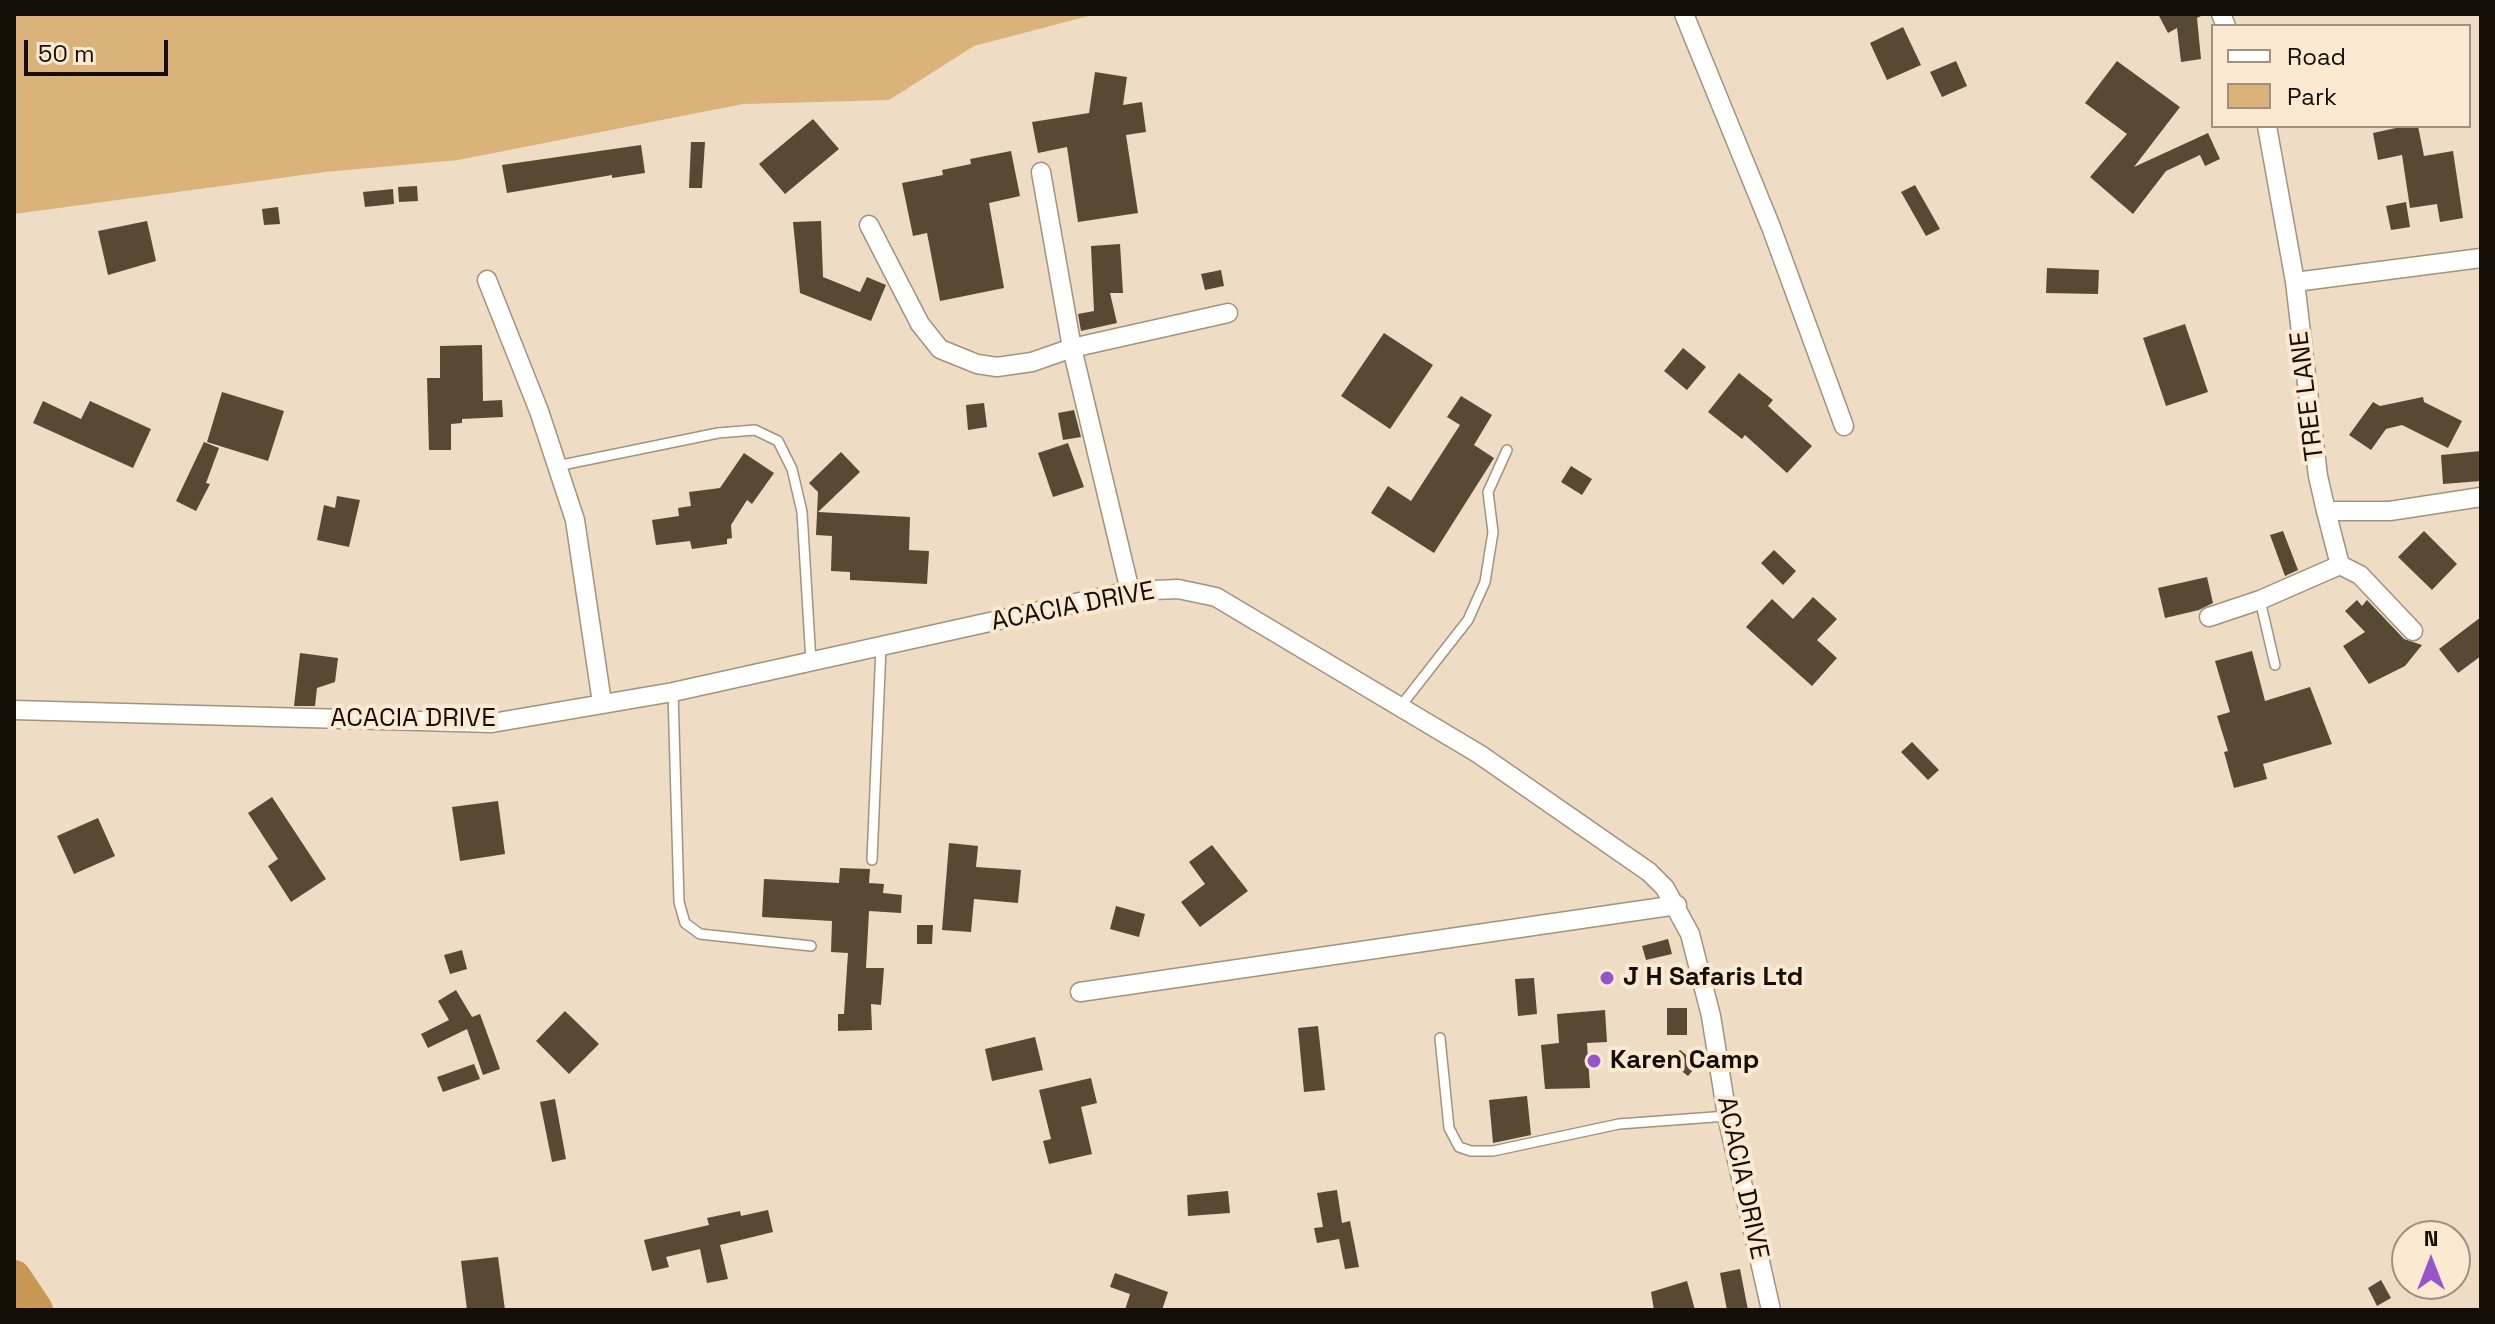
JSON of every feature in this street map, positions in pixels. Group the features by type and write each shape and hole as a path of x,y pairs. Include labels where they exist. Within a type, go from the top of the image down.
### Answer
{"street":[{"path":"1684,14 1771,227 1844,426"},
{"name":"TREE LANE","path":"2267,128 2295,282 2318,476 2340,565"},
{"path":"1041,172 1072,348 1130,591"},
{"path":"869,225 920,324 940,349 977,364 997,367 1032,362 1072,348 1228,313"},
{"path":"2295,282 2481,258"},
{"path":"487,280 575,520 602,703"},
{"path":"2326,511 2390,511 2481,497"},
{"path":"2209,617 2260,600 2340,565 2360,575 2413,631"},
{"name":"ACACIA DRIVE","path":"14,710 492,723 673,692 1130,591 1178,589 1216,597 1479,754 1649,872 1677,905 1690,934 1711,1016 1727,1116 1771,1310"},
{"path":"1080,992 1677,905"}],"lane":[{"path":"557,466 718,433 755,430 778,441 792,469 802,512 811,662"},
{"path":"1400,707 1468,620 1485,582 1493,532 1488,492 1507,450"},
{"path":"2260,600 2275,665"},
{"path":"872,860 881,647"},
{"path":"673,692 679,902 685,923 700,934 811,946"},
{"path":"1440,1038 1449,1128 1459,1147 1471,1151 1493,1151 1619,1124 1727,1116"}],"green space":[{"path":"14,14 1096,14 974,46 889,100 743,104 458,160 325,172 14,214"}],"building":[{"path":"2158,14 2205,14 2197,18 2201,59 2181,62 2177,28 2168,33"},
{"path":"1903,27 1921,65 1887,80 1870,43"},
{"path":"1956,61 1967,86 1942,97 1930,72"},
{"path":"2117,61 2180,107 2134,167 2208,133 2220,159 2205,166 2200,155 2166,171 2133,214 2090,177 2127,134 2085,103"},
{"path":"1095,72 1127,77 1123,105 1142,102 1146,132 1126,135 1138,213 1078,222 1067,147 1038,153 1032,122 1089,113"},
{"path":"813,119 839,149 785,194 759,164"},
{"path":"2396,128 2418,128 2424,156 2453,151 2463,218 2440,222 2437,204 2410,208 2402,155 2378,160 2373,133"},
{"path":"691,142 705,142 702,188 689,188"},
{"path":"641,145 645,173 612,178 612,175 507,193 502,165"},
{"path":"1011,151 1020,196 989,203 1004,288 940,301 927,233 913,236 902,183 943,175 942,170 971,164 970,159"},
{"path":"1915,185 1940,229 1926,236 1901,192"},
{"path":"417,186 418,201 399,202 398,187"},
{"path":"393,189 394,204 365,207 363,192"},
{"path":"2406,202 2410,227 2391,230 2386,206"},
{"path":"278,207 280,224 264,225 262,209"},
{"path":"147,221 156,261 108,275 98,231"},
{"path":"821,221 823,277 860,292 867,277 886,285 871,321 800,293 793,222"},
{"path":"1120,244 1123,293 1110,293 1117,323 1081,331 1078,314 1094,311 1091,246"},
{"path":"2047,268 2099,270 2098,294 2046,293"},
{"path":"1221,270 1224,286 1205,290 1201,274"},
{"path":"2185,324 2208,392 2166,406 2143,338"},
{"path":"1384,333 1433,365 1390,429 1341,396"},
{"path":"482,345 483,401 502,400 503,417 462,419 462,423 451,424 451,450 429,450 427,378 440,378 440,346"},
{"path":"1683,348 1706,367 1687,390 1664,371"},
{"path":"1739,373 1773,400 1768,406 1812,446 1787,473 1745,435 1742,439 1708,412"},
{"path":"222,392 284,411 268,461 207,442"},
{"path":"1461,396 1492,415 1474,445 1494,458 1434,553 1371,513 1388,486 1411,501 1460,425 1447,417"},
{"path":"2423,397 2424,402 2462,421 2448,448 2402,425 2386,429 2371,450 2349,435 2373,402 2380,406"},
{"path":"43,401 81,419 90,401 151,429 133,468 33,423"},
{"path":"984,403 987,427 968,430 966,405"},
{"path":"1074,410 1081,437 1063,440 1058,413"},
{"path":"204,442 219,448 206,483 210,484 196,511 176,501"},
{"path":"1068,443 1084,487 1053,497 1038,453"},
{"path":"2481,451 2481,481 2443,484 2441,455"},
{"path":"841,452 860,472 818,512 910,517 909,550 929,551 927,584 850,580 850,572 831,571 832,536 816,535 818,492 809,483"},
{"path":"744,453 774,473 752,504 747,500 731,525 732,538 727,539 727,544 692,549 690,541 656,545 652,520 679,516 678,508 691,506 689,492 720,488"},
{"path":"1571,466 1592,479 1582,495 1561,482"},
{"path":"337,496 360,500 349,547 317,540 324,505 335,508"},
{"path":"2283,531 2298,570 2285,576 2270,535"},
{"path":"2424,531 2457,564 2432,590 2398,557"},
{"path":"1774,550 1796,571 1783,585 1761,563"},
{"path":"2207,577 2213,603 2199,610 2165,618 2158,588"},
{"path":"1813,597 1837,619 1817,640 1837,658 1812,686 1746,627 1772,599 1793,619"},
{"path":"2357,600 2362,606 2367,600 2404,639 2422,645 2405,666 2369,684 2343,646 2365,632 2345,611"},
{"path":"2481,617 2481,656 2458,673 2439,649"},
{"path":"2252,651 2265,701 2310,687 2332,744 2263,764 2267,779 2234,788 2224,752 2228,751 2217,716 2230,712 2215,661"},
{"path":"300,653 338,658 335,682 317,688 315,706 294,706"},
{"path":"1912,742 1939,770 1928,780 1901,752"},
{"path":"272,797 326,879 291,902 268,866 278,859 248,813"},
{"path":"498,801 505,854 460,861 452,807"},
{"path":"98,818 115,856 74,874 57,836"},
{"path":"949,843 978,846 976,867 1021,870 1018,903 974,899 971,932 942,930"},
{"path":"1212,845 1248,891 1200,927 1181,902 1205,884 1189,862"},
{"path":"840,868 870,869 869,883 884,884 883,893 902,895 901,913 869,911 866,968 884,968 881,1005 871,1004 872,1030 838,1031 838,1014 844,1014 848,953 831,952 832,921 762,917 764,879 839,883"},
{"path":"1116,906 1145,914 1139,937 1110,929"},
{"path":"917,925 933,925 932,944 917,944"},
{"path":"1668,939 1672,954 1646,960 1642,946"},
{"path":"462,950 467,969 450,974 444,955"},
{"path":"1534,978 1537,1014 1518,1016 1515,979"},
{"path":"456,990 472,1017 480,1014 500,1069 483,1075 467,1029 428,1048 421,1034 449,1020 438,1001"},
{"path":"1667,1008 1687,1008 1687,1035 1667,1035"},
{"path":"1605,1010 1607,1042 1587,1043 1590,1088 1545,1089 1541,1045 1559,1043 1557,1014"},
{"path":"565,1011 599,1044 569,1074 536,1041"},
{"path":"1318,1026 1325,1090 1304,1092 1298,1028"},
{"path":"1035,1037 1043,1070 992,1081 985,1049"},
{"path":"1680,1050 1698,1064 1688,1076 1670,1062"},
{"path":"474,1064 480,1079 443,1092 437,1077"},
{"path":"1091,1078 1097,1103 1081,1107 1092,1154 1049,1164 1043,1141 1051,1139 1039,1090"},
{"path":"1527,1096 1531,1135 1493,1143 1489,1100"},
{"path":"555,1099 566,1159 552,1162 540,1102"},
{"path":"1337,1190 1342,1223 1350,1221 1359,1267 1345,1269 1339,1239 1317,1243 1314,1228 1323,1227 1317,1193"},
{"path":"1228,1191 1230,1213 1188,1216 1187,1195"},
{"path":"768,1210 773,1232 720,1245 728,1279 707,1283 700,1249 666,1257 669,1267 652,1271 644,1240 709,1225 707,1218 740,1211 741,1216"},
{"path":"498,1257 505,1310 467,1310 461,1261"},
{"path":"1740,1269 1748,1310 1727,1310 1720,1273"},
{"path":"1115,1273 1168,1292 1162,1310 1125,1310 1130,1294 1110,1287"},
{"path":"2381,1280 2391,1298 2377,1306 2368,1288"},
{"path":"1687,1281 1695,1310 1654,1310 1651,1292"}],"waterway":[{"path":"14,1277 36,1310"}],"place":[{"name":"J H Safaris Ltd","path":"1607,978"},
{"name":"Karen Camp","path":"1594,1061"}]}
